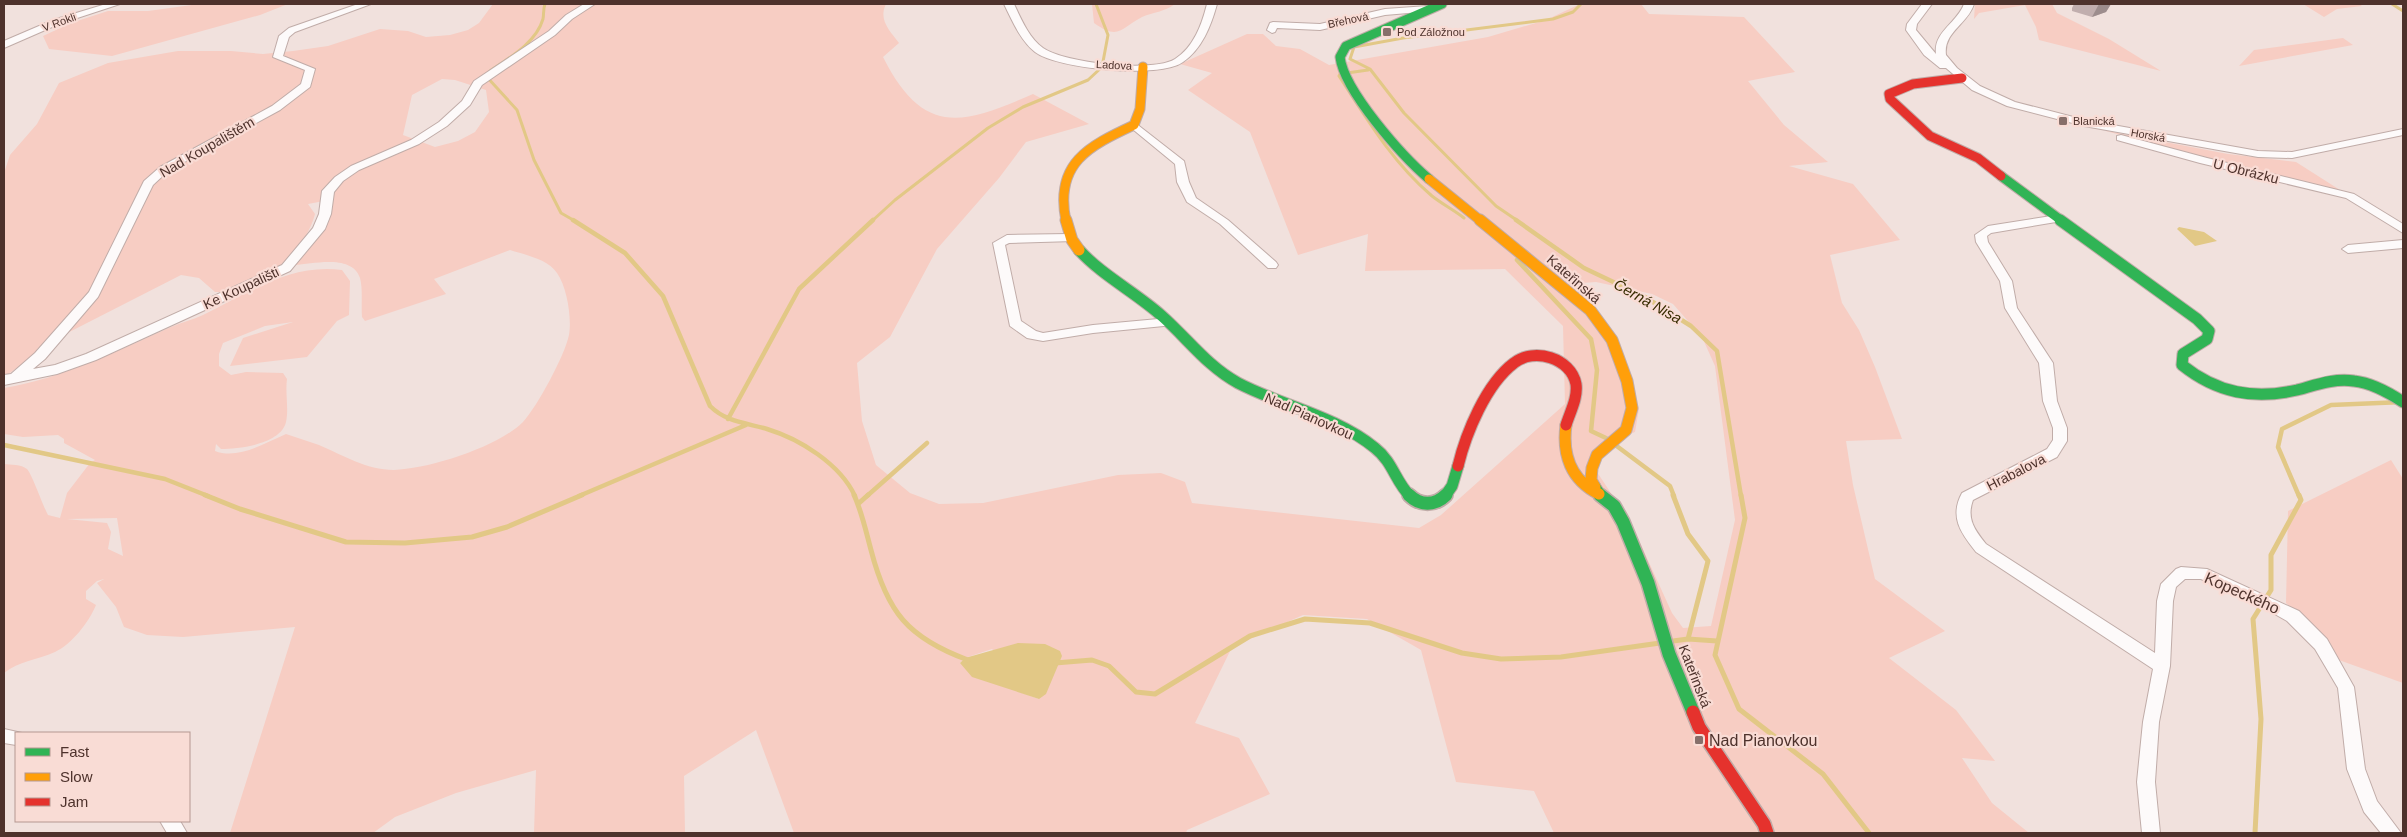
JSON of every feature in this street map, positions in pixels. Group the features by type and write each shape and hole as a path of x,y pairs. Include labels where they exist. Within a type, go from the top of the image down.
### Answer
{"street":[{"name":"V Rokli","path":"4,45 56,22 115,4"},
{"name":"Nad Koupalištěm","path":"9,379 40,356 94,294 148,183 164,169 276,108 306,85 310,69 278,58 284,36 292,30 366,4"},
{"name":"Ke Koupališti","path":"9,379 57,369 91,357 286,268 319,229 325,214 328,191 339,179 355,168 415,142 443,124 466,103 482,81 552,33 569,17 590,4"},
{"name":"Ladova","path":"1008,4 1026,36 1041,52 1055,59 1074,63 1143,67 1164,67 1179,60 1204,32 1212,4"},
{"name":"Kateřinská","path":"1442,4 1346,46 1341,52 1342,68 1356,91 1406,158 1438,188 1590,310 1612,340 1627,381 1632,408 1626,430 1597,455 1592,468 1591,480 1600,495 1614,506 1624,522 1648,583 1669,654 1699,727 1764,824 1767,833"},
{"path":"1927,4 1912,24 1912,34 1938,62 1953,70"},
{"name":"Horská","path":"1968,4 1963,16 1948,32 1940,46 1941,55 1962,78 1986,93 2011,104 2084,123 2274,155 2299,154 2403,132"},
{"name":"Břehová","path":"1272,30 1273,25 1320,27 1385,12 1428,9"},
{"path":"1143,67 1140,109 1134,125 1180,163 1183,182 1191,200 1224,222 1272,265"},
{"path":"1962,78 1922,82 1896,90 1889,94 1890,99 1930,136 1978,158 2197,320 2209,331 2207,339 2182,354 2182,365 2194,377 2207,386 2223,392 2243,395 2286,392 2340,380 2366,383 2388,392 2403,402"},
{"name":"U Obrázku","path":"2084,123 2102,132 2136,142 2350,196 2403,229"},
{"name":"Nad Pianovkou","path":"1134,125 1086,151 1074,163 1064,203 1065,222 1070,238 1081,253 1110,281 1155,310 1217,370 1267,398 1342,427 1377,449 1390,461 1410,498 1423,503 1437,503 1448,493 1454,482 1459,457 1472,422 1514,363 1527,356 1554,359 1573,376 1577,384 1566,424 1565,451 1569,467 1581,485 1600,495"},
{"name":"Hrabalova","path":"2058,219 1988,230 1981,235 1982,242 2006,281 2012,308 2046,363 2050,401 2060,428 2060,441 2052,453 1966,497 1961,509 1964,527 1981,548 2162,666"},
{"path":"1070,238 1007,240 999,243 1015,323 1025,332 1043,337 1093,329 1169,322"},
{"path":"2348,249 2403,244"},
{"name":"Kopeckého","path":"2152,833 2146,782 2151,722 2162,666 2165,601 2169,584 2182,573 2202,573 2263,600 2293,616 2321,644 2346,687 2356,770 2370,806 2392,833"},
{"path":"170,822 178,833"}],"shaded area":[{"path":"199,4 288,4 260,15 112,56 49,49 43,36 71,23 108,11 148,11"},
{"path":"493,4 886,4 883,15 884,20 899,43 883,57 898,83 913,101 929,112 946,117 964,117 985,113 1033,94 1089,124 1026,142 999,178 937,249 890,337 857,363 862,421 876,465 910,493 939,504 983,503 1118,475 1161,473 1185,482 1192,503 1419,528 1441,515 1565,404 1563,326 1505,269 1365,271 1368,234 1298,255 1250,132 1188,90 1212,73 1180,64 1247,34 1263,34 1276,46 1300,49 1329,65 1488,37 1546,20 1580,4 1641,4 1649,14 1744,17 1795,72 1748,81 1784,125 1828,162 1789,166 1853,184 1900,240 1830,255 1842,303 1859,330 1902,439 1846,441 1853,485 1875,579 1945,631 1889,658 1956,710 1995,761 1962,758 1992,803 2029,833 1554,833 1534,791 1456,782 1421,650 1367,619 1303,615 1232,647 1195,723 1239,738 1270,794 1187,830 1186,833 794,833 756,730 684,776 685,833 534,833 536,770 456,793 395,817 373,833 230,833 295,627 183,637 147,635 124,627 116,607 97,583 104,579 97,581 86,591 86,599 96,605 84,625 68,644 55,652 22,663 4,673 4,464 25,467 32,477 48,515 60,518 67,493 90,463 95,460 64,443 64,439 58,435 23,437 4,434 4,388 69,371 175,325 199,317 253,289 287,275 323,269 342,270 350,281 349,315 337,321 307,357 230,366 243,338 293,322 265,326 223,343 219,354 219,366 231,375 246,372 283,373 287,379 287,417 283,429 276,436 268,440 258,444 229,449 221,449 216,444 215,451 224,453 242,452 286,434 319,445 374,468 409,469 444,461 480,448 512,431 529,415 556,367 569,335 570,320 564,286 557,273 548,264 510,250 434,279 446,294 365,321 362,317 361,282 356,271 341,263 331,262 295,265 319,236 326,220 329,200 308,204 315,214 310,229 290,256 262,278 231,290 215,292 199,278 181,275 38,348 34,356 4,377 4,173 10,155 37,124 59,83 108,63 178,51 231,51 263,54 293,51 328,46 380,29 408,31 426,37 450,35 468,30 479,23","holes":["442,79 455,80 486,90 489,112 475,132 458,141 435,147 403,135 412,95","1596,282 1652,294 1673,304 1702,337 1715,366 1735,520 1711,626 1683,628 1672,613 1632,525 1597,472 1599,447 1635,432 1639,409 1609,325 1579,290 1582,283","117,518 123,556 108,549 111,532 107,523 67,519","992,649 1039,699 1006,687 960,663 965,658"]},
{"path":"1092,4 1175,4 1142,17 1120,31 1115,32 1094,23"},
{"path":"1975,4 2052,4 2057,13 2109,39 2161,71 2039,40 2036,27 2025,5 1979,13 1974,19"},
{"path":"2303,4 2359,4 2362,6 2337,9 2324,17"},
{"path":"2343,38 2353,45 2239,66 2254,50"},
{"path":"2102,130 2228,154 2296,162 2340,190 2319,188"},
{"path":"2179,227 2204,232 2217,241 2195,246 2177,229"},
{"path":"2391,460 2403,479 2403,683 2336,659 2318,631 2286,603 2288,511"},
{"path":"1018,643 1045,644 1060,651 1062,656 1046,694 1039,699 972,677 960,663 965,658"}],"waterway":[{"path":"490,71 528,43 543,19 545,4"},
{"path":"872,221 895,200 988,128 1023,107 1088,80 1102,67 1108,35 1096,4"},
{"name":"Černá Nisa","path":"1518,221 1496,206 1404,113 1370,69 1350,59 1354,47 1403,38 1553,19 1573,12 1581,4"},
{"path":"2392,4 2403,11"},
{"path":"1368,70 1340,74 1339,76 1359,108 1405,169 1432,196 1464,218"},
{"path":"486,76 517,110 534,160 561,213 575,221"},
{"path":"573,220 625,253 663,296 710,406 728,418"},
{"path":"728,418 799,289 873,220"},
{"name":"Černá Nisa","path":"1516,220 1584,268 1645,297 1691,326 1717,351 1741,496"},
{"path":"1517,260 1591,339 1597,370 1591,431 1606,438 1670,486 1674,496"},
{"path":"2299,496 2278,447 2282,429 2331,405 2403,402"},
{"path":"728,418 780,433 805,446 818,454 840,473 855,496"},
{"path":"579,496 746,425"},
{"path":"867,496 927,443"},
{"path":"4,445 165,479 208,496"},
{"path":"205,495 240,509 346,542 405,543 472,537 507,527 582,495"},
{"path":"854,495 862,515 877,572 893,606 915,632 947,652 968,660"},
{"path":"858,504 868,495"},
{"path":"1673,495 1688,534 1708,561 1688,639"},
{"name":"Černá Nisa","path":"1741,495 1745,518 1715,655 1739,709 1823,774 1869,833"},
{"path":"2255,833 2261,719 2253,619 2271,590 2271,555 2301,500 2299,495"},
{"path":"1055,663 1092,660 1109,666 1136,692 1155,694 1250,636 1305,619 1370,623 1462,653 1501,659 1561,657 1660,643"},
{"path":"1673,641 1688,639"},
{"path":"1688,639 1717,641"}],"traffic: fast":[{"path":"1429,179 1406,158 1368,110 1349,80 1340,57 1341,52 1346,46 1442,4"},
{"path":"2001,176 2132,274 2197,319 2209,331 2207,339 2183,354 2182,365 2208,383 2236,393 2266,395 2297,390 2321,383 2354,380 2376,387 2403,402"},
{"path":"1079,250 1097,268 1162,316 1212,366 1236,382 1347,430 1373,446 1388,460 1403,488 1411,498 1424,503 1432,503 1444,497 1455,480 1458,466"},
{"path":"1595,487 1600,495 1614,506 1623,522 1648,583 1669,654 1693,712"}],"traffic: slow":[{"path":"1079,250 1072,240 1065,215 1065,187 1069,174 1075,162 1083,153 1101,141 1134,125 1140,109 1143,67"},
{"path":"1429,179 1590,310 1612,340 1627,381 1632,408 1626,430 1597,455 1592,468 1591,480 1595,487"},
{"path":"1566,425 1566,457 1570,466 1581,483 1599,494"}],"traffic: jam":[{"path":"1962,78 1913,84 1889,94 1890,99 1930,136 1978,158 2001,176"},
{"path":"1458,466 1466,439 1487,396 1505,372 1522,358 1531,356 1551,358 1561,362 1574,376 1576,395 1566,425"},
{"path":"1693,712 1699,727 1764,824 1767,833"}],"place":[{"name":"Pod Záložnou","path":"1387,32"},
{"name":"Blanická","path":"2063,121"},
{"name":"Nad Pianovkou","path":"1699,740"}]}
